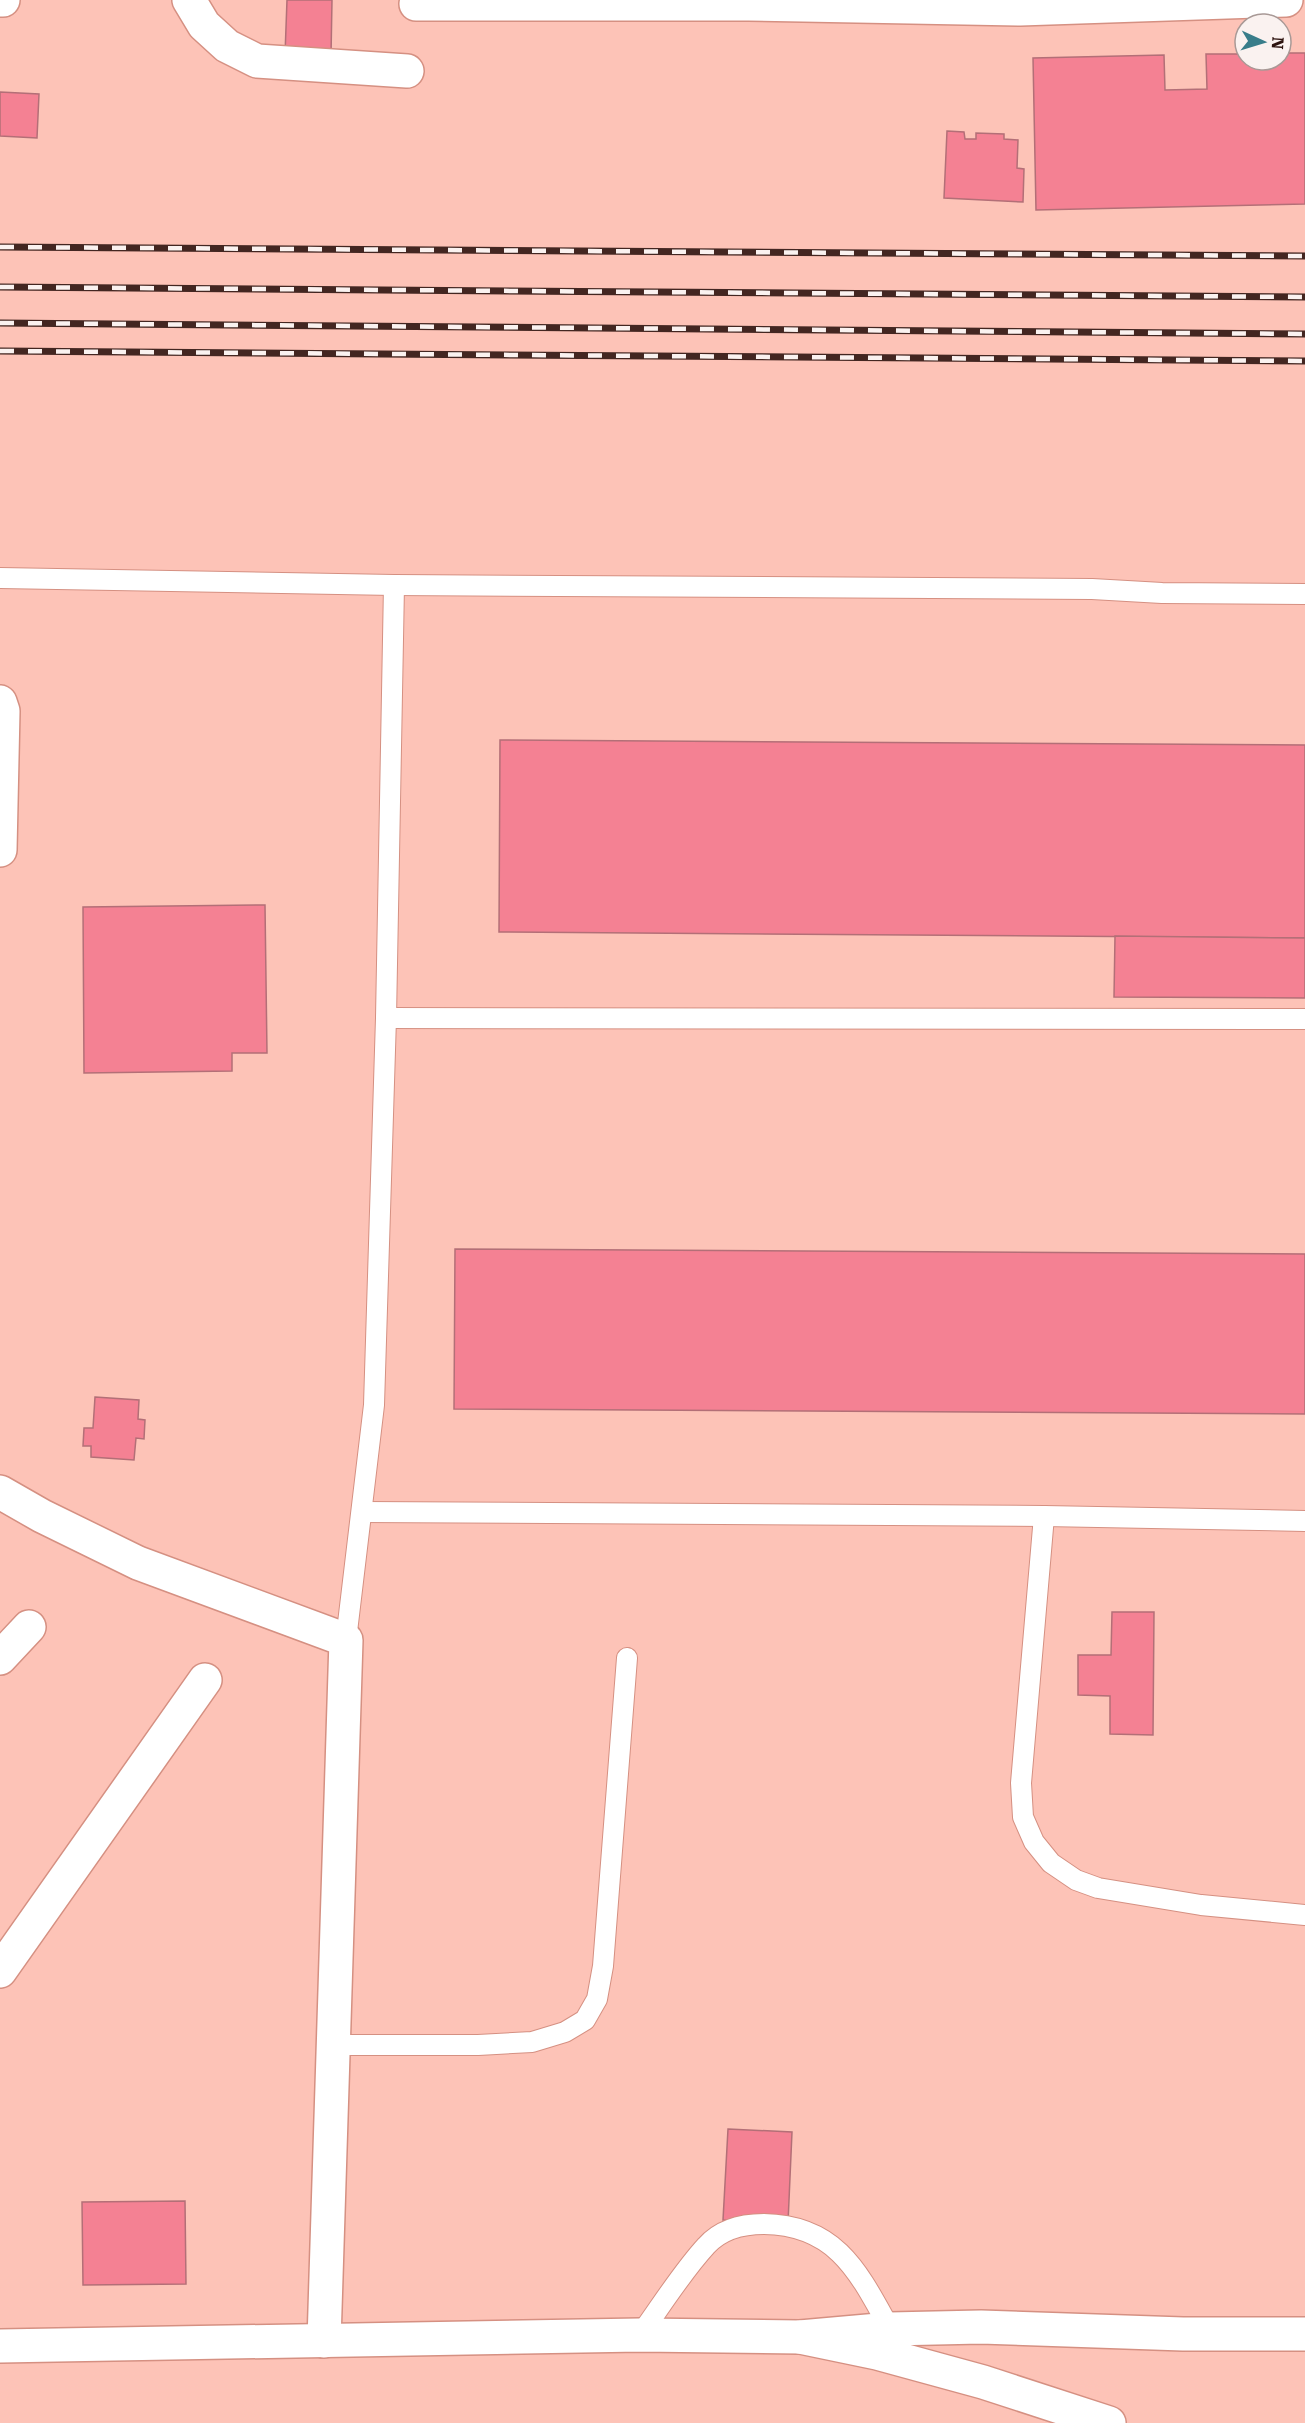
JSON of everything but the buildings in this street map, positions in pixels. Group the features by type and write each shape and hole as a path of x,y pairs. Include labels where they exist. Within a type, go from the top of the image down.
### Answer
{"main road":[{"path":"189,0 204,25 227,46 258,61 407,71"},
{"path":"416,4 748,2 1020,9 1286,0"},
{"path":"0,702 3,711 0,850"},
{"path":"0,1492 42,1516 138,1563 346,1640 324,2341"},
{"path":"0,1658 29,1627"},
{"path":"0,1971 205,1680"},
{"path":"0,2346 640,2335 800,2337 890,2329 981,2327 1183,2334 1305,2334"},
{"path":"800,2337 877,2353 983,2382 1109,2423"}],"lane":[{"path":"0,578 394,585 1080,589 1162,593 1305,594"},
{"path":"346,1640 374,1406 387,1018 394,585"},
{"path":"387,1018 1305,1019"},
{"path":"362,1512 1044,1516 1305,1521"},
{"path":"1044,1516 1021,1783 1023,1817 1034,1842 1051,1863 1076,1880 1098,1888 1201,1905 1305,1916"},
{"path":"333,2045 478,2045 532,2042 565,2032 585,2020 597,1999 603,1966 627,1658"},
{"path":"640,2335 707,2245 729,2230 747,2224 774,2224 809,2231 839,2250 858,2271 890,2329"}],"railway":[{"path":"0,247 1305,256"},
{"path":"0,287 1305,297"},
{"path":"0,323 1305,334"},
{"path":"0,351 1305,361"}]}
